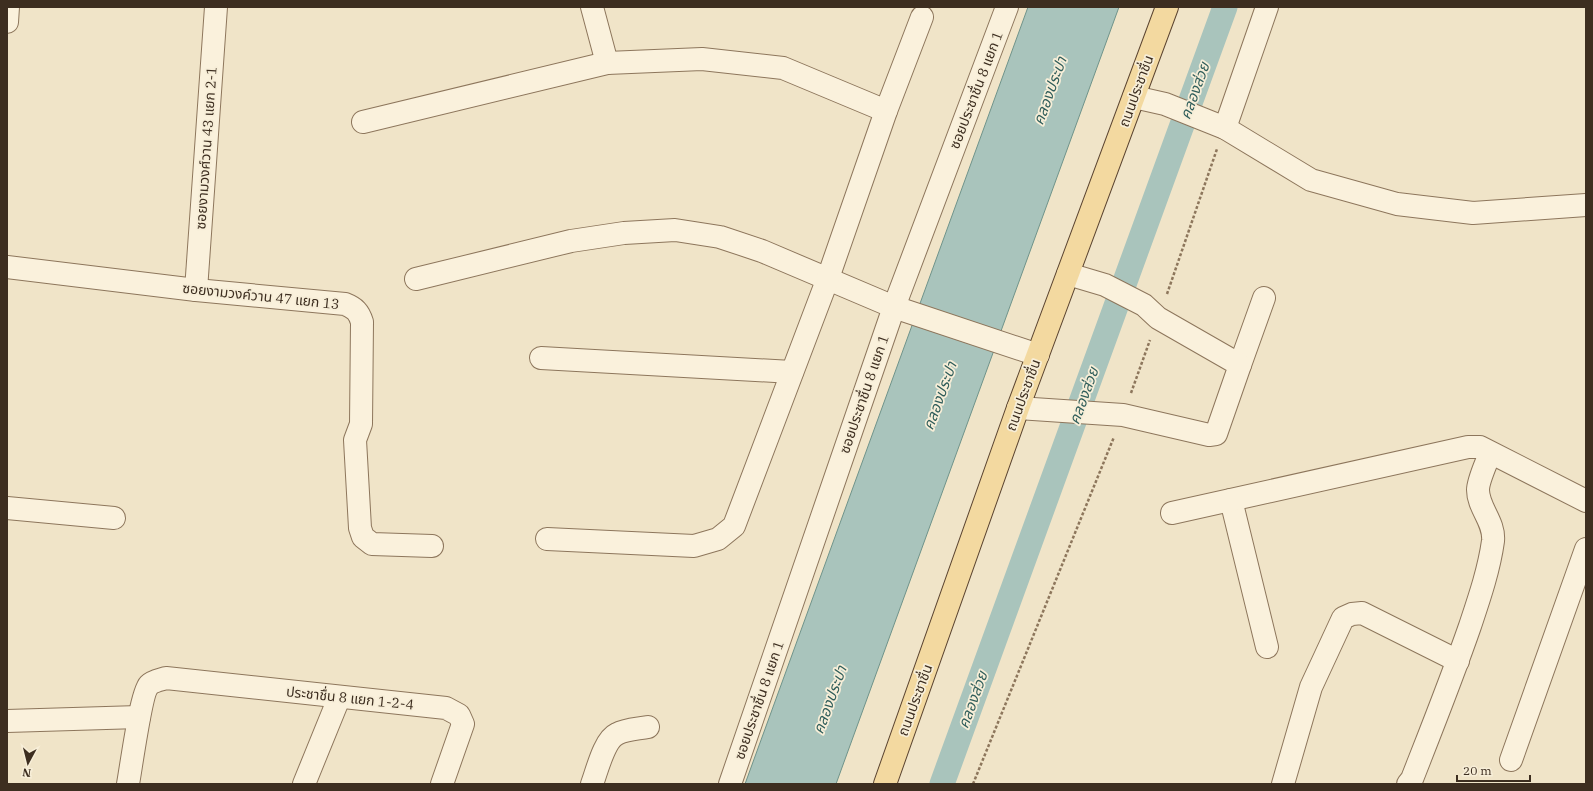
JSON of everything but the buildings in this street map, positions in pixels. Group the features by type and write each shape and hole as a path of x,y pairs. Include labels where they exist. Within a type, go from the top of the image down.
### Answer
{"main road":[{"name":"ถนนประชาชื่น","path":"885,784 1018,408 1167,7"}],"street":[{"path":"7,22 8,7"},
{"name":"ซอยงามวงศ์วาน 43 แยก 2-1","path":"196,290 216,7"},
{"path":"592,7 607,63"},
{"name":"ซอยประชาชื่น 8 แยก 1","path":"730,784 902,309 1008,7"},
{"path":"1218,125 1267,7"},
{"path":"547,539 694,546 718,539 734,526 828,278 886,111 922,17"},
{"path":"363,122 607,63 702,59 783,68 886,111"},
{"path":"1134,97 1165,104 1218,125 1311,180 1397,204 1473,213 1586,205"},
{"path":"416,279 571,241 624,233 675,230 720,237 762,251 902,309 1038,355"},
{"name":"ซอยงามวงค์วาน 47 แยก 13","path":"7,267 196,290 345,304 359,312 362,322 361,424 355,440 360,528 363,537 372,544 432,546"},
{"path":"1068,274 1105,285 1240,365"},
{"path":"1018,408 1116,415 1215,435 1264,298"},
{"path":"541,358 792,372"},
{"path":"1172,513 1468,447 1480,447 1586,501"},
{"path":"1408,784 1412,779 1458,661 1481,593 1493,541 1493,532 1490,521 1479,497 1478,488 1490,453"},
{"path":"1231,500 1267,647"},
{"path":"7,508 114,518"},
{"path":"1511,760 1586,549"},
{"path":"1284,784 1312,687 1343,618 1352,614 1362,613 1458,661"},
{"name":"ประชาชื่น 8 แยก 1-2-4","path":"139,717 146,690 149,685 166,678 339,698 446,708 459,715 463,724 442,784"},
{"path":"304,784 339,698"},
{"path":"7,720 139,717 128,784"},
{"path":"592,784 604,750 611,739 616,734 621,732 648,727"}],"path":[{"path":"973,784 1116,415 1151,311 1218,125"}],"water":[{"name":"คลองประปา","path":"1028,7 1119,7 836,784 745,784"}],"waterway":[{"name":"คลองส่วย","path":"942,784 1225,7"}]}
